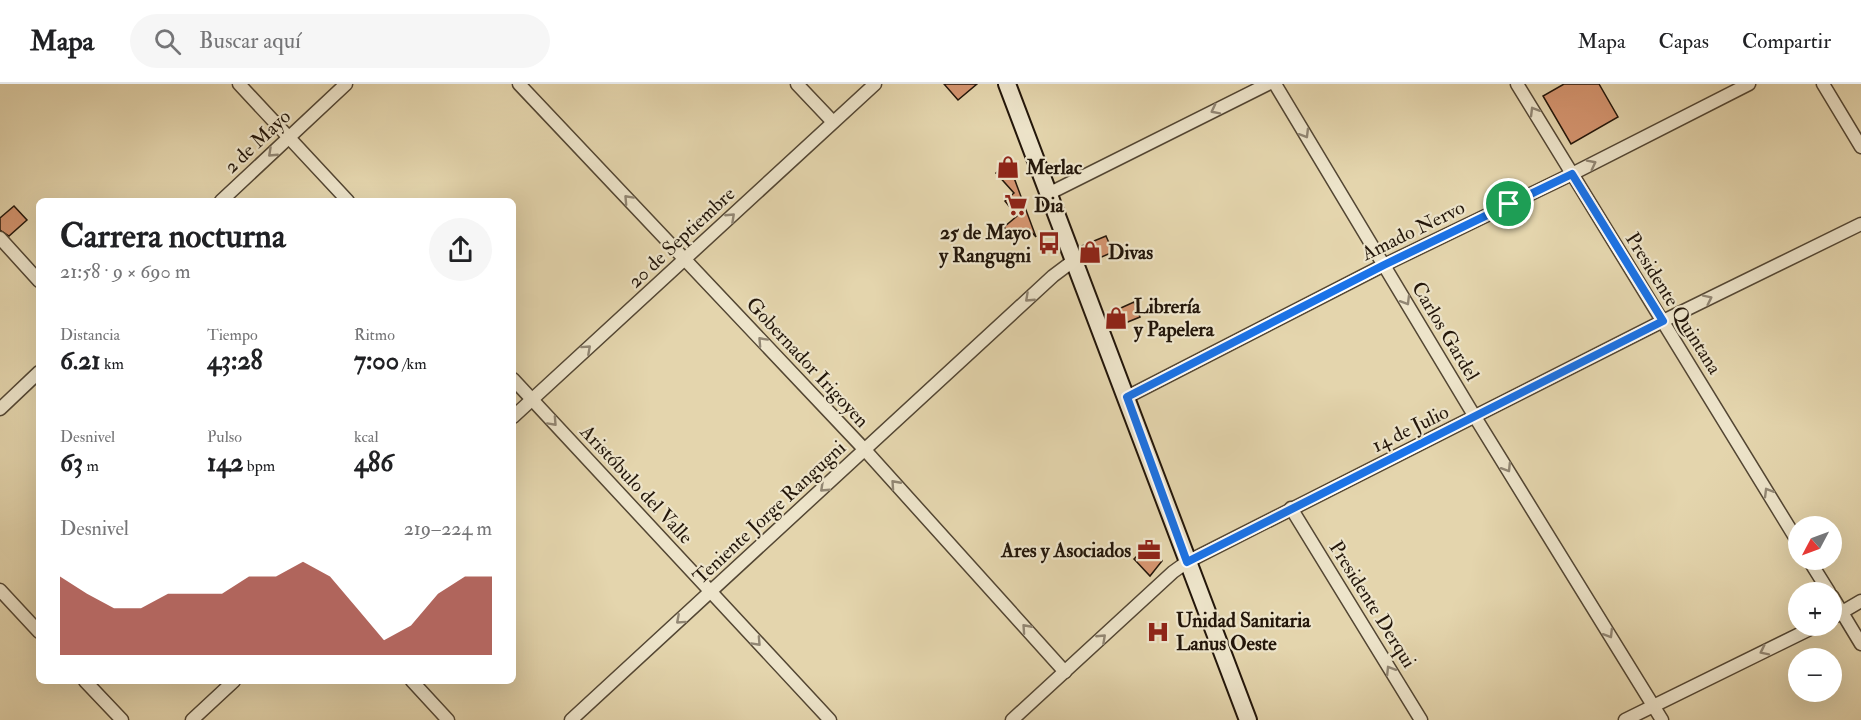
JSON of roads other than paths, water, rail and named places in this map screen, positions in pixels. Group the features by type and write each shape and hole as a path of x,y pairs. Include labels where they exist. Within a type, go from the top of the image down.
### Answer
{"main road":[{"path":"1007,84 1248,720"}],"street":[{"path":"239,84 345,198"},
{"name":"2 de Mayo","path":"224,198 346,84"},
{"name":"Gobernador Irigoyen","path":"519,84 865,450 1065,672"},
{"path":"797,84 833,122"},
{"name":"20 de Septiembre","path":"516,414 875,84"},
{"path":"1048,194 1268,84"},
{"name":"Carlos Gardel","path":"1275,84 1475,417 1662,720"},
{"name":"Presidente Quintana","path":"1517,84 1788,526"},
{"name":"Amado Nervo","path":"1127,397 1384,265 1572,174 1749,84"},
{"path":"1823,84 1861,147"},
{"name":"14 de Julio","path":"1012,720 1187,562 1663,321 1861,224"},
{"path":"0,238 36,278"},
{"name":"Teniente Jorge Rangugni","path":"571,720 1053,276 1074,261"},
{"path":"0,409 36,375"},
{"name":"Aristóbulo del Valle","path":"516,382 830,720"},
{"name":"Presidente Derqui","path":"1291,508 1421,720"},
{"path":"0,590 36,629"},
{"path":"1842,613 1861,601"},
{"path":"1842,622 1861,644"},
{"path":"1625,720 1796,636"},
{"path":"88,684 122,720"},
{"path":"192,720 231,684"},
{"path":"415,684 448,720"}],"place":[{"name":"Merlac","path":"1008,167"},
{"name":"Dia","path":"1016,205"},
{"name":"25 de Mayo y Rangugni","path":"1049,243"},
{"name":"Divas","path":"1090,252"},
{"name":"Librería y Papelera","path":"1116,318"},
{"name":"Ares y Asociados","path":"1149,550"},
{"name":"Unidad Sanitaria Lanus Oeste","path":"1158,632"}]}
